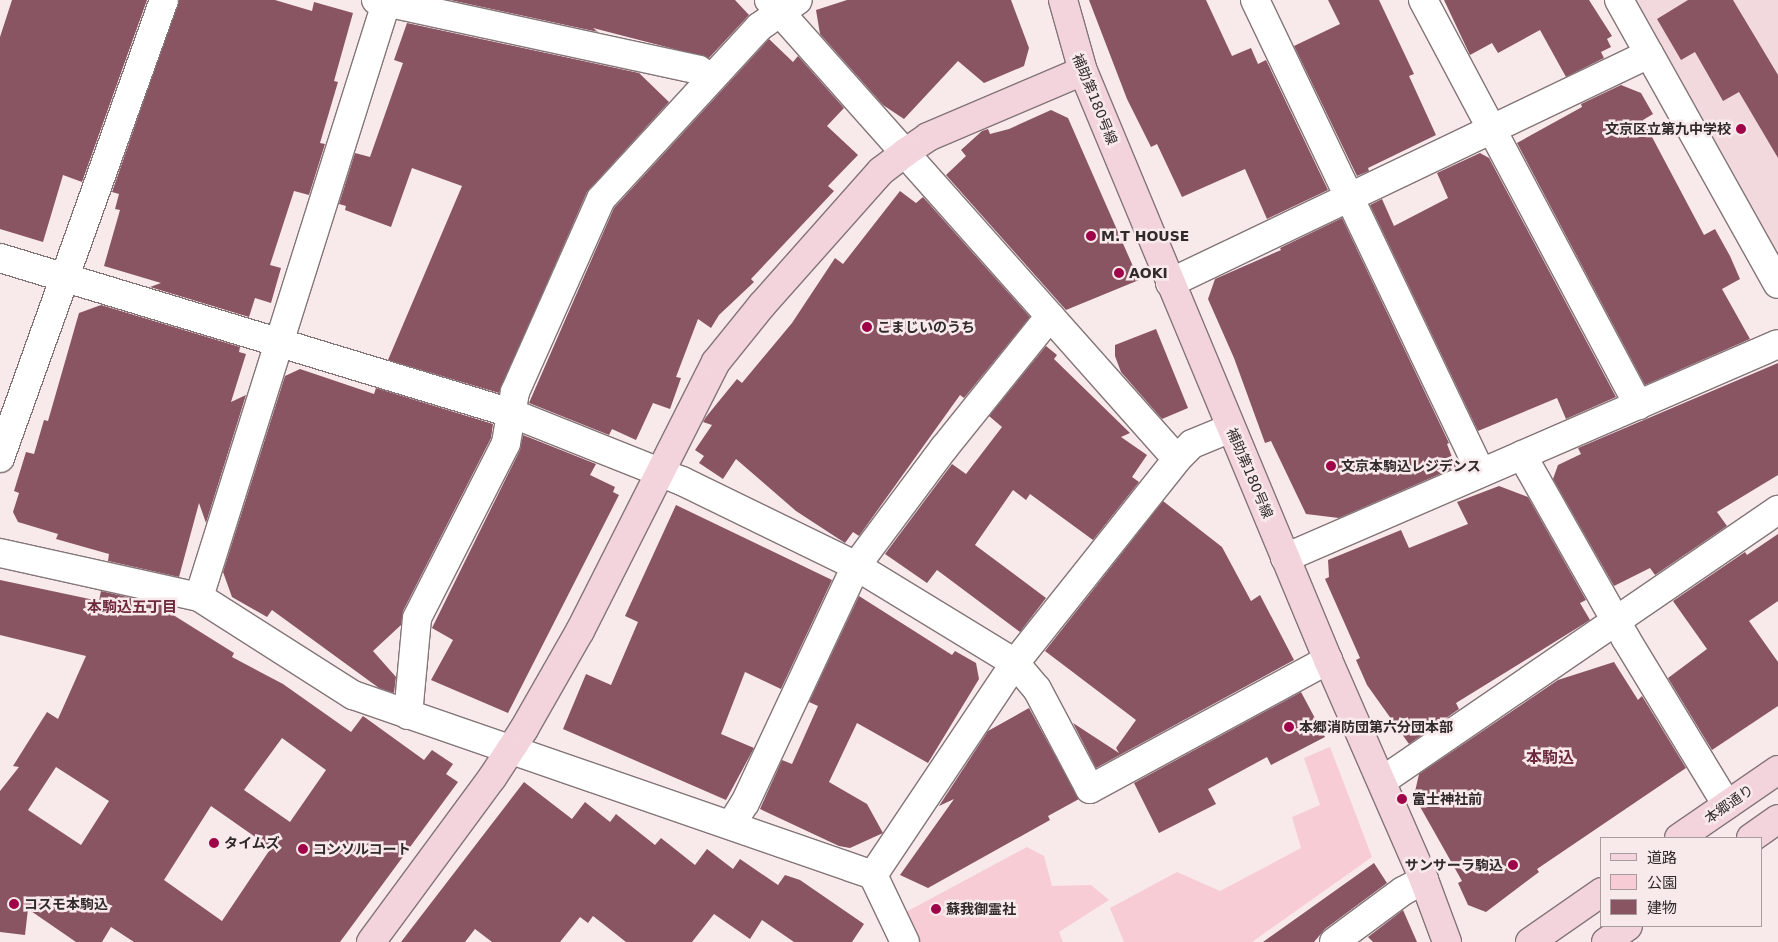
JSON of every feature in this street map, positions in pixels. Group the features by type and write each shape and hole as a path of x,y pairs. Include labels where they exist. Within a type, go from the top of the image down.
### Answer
{"street":[{"path":"0,458 164,0"},
{"name":"補助第180号線","path":"1062,0 1083,72 1328,660 1424,880 1447,942"},
{"path":"1255,0 1481,473"},
{"path":"1423,0 1638,405"},
{"path":"1619,0 1778,284"},
{"path":"199,597 280,342 383,1 699,70 712,78"},
{"path":"408,715 417,618 506,443 515,392 601,199 759,27 783,4 906,152 1177,459"},
{"path":"1170,283 1351,199 1649,54"},
{"path":"372,942 510,750 580,631 716,362 881,170 928,137 1083,72"},
{"path":"0,258 511,412 660,471 856,566 1015,663 1037,689 1090,789 1328,660"},
{"path":"731,825 745,803 856,566 944,448 1050,316"},
{"path":"1285,558 1778,344"},
{"path":"873,875 1015,663 1177,459 1192,444 1231,428"},
{"path":"1522,455 1616,620 1727,805"},
{"path":"1382,781 1778,510"},
{"path":"0,553 199,597 354,695 873,875 898,938"},
{"name":"本郷通り","path":"1680,837 1778,770"},
{"path":"1752,837 1778,819"},
{"path":"1334,942 1403,891 1424,880"},
{"path":"1530,942 1600,893"},
{"path":"1606,942 1627,927"}],"shaded area":[{"name":"文京区立第九中学校","path":"1631,0 1778,0 1778,258"}],"green space":[{"path":"1330,747 1372,857 1252,942 1124,942 1110,908 1177,872 1220,891 1301,848 1292,817 1320,805 1304,758"},
{"path":"1027,847 1044,856 1052,886 1091,885 1109,900 1059,932 1063,942 919,942 906,912"}],"building":[{"path":"12,0 147,0 82,182 63,175 43,242 0,229 0,37"},
{"path":"179,0 275,0 312,11 314,2 353,13 334,81 338,82 320,143 325,144 309,195 294,191 270,265 281,268 271,303 255,298 249,317 150,287 161,283 104,266 120,210 115,209 119,194 112,192"},
{"path":"450,0 735,0 749,15 709,58 593,28 598,32"},
{"path":"847,0 1011,0 1029,48 1024,66 984,83 958,61 904,119 883,105 820,34 816,10"},
{"path":"1089,0 1206,0 1232,56 1251,48 1258,64 1266,60 1328,190 1267,219 1245,169 1182,197 1157,144 1151,147 1127,99"},
{"path":"1328,0 1379,0 1414,74 1409,76 1436,135 1368,168 1369,171 1357,176 1294,46 1340,24"},
{"path":"1444,0 1589,0 1612,36 1607,39 1611,47 1601,52 1604,58 1566,77 1540,30 1498,53 1492,43 1470,55"},
{"path":"1688,0 1733,0 1778,75 1778,158 1739,92 1723,101 1695,52 1681,60 1657,19"},
{"path":"407,23 639,73 669,102 587,192 499,393 388,360 462,186 412,168 391,227 345,210 346,206 339,204 355,153 370,157 403,63 394,60"},
{"path":"769,39 793,62 798,56 844,108 827,126 858,155 828,186 834,191 751,279 754,282 719,315 711,328 698,319 676,377 681,378 670,409 653,403 636,440 612,429 609,435 529,403 614,208"},
{"path":"1621,85 1641,93 1653,114 1643,120 1704,235 1715,229 1730,256 1740,279 1722,289 1750,339 1645,385 1517,143 1582,107 1581,104"},
{"path":"1051,110 1068,118 1139,280 1066,310 946,175 966,156 961,150 982,131 988,129 990,134 1009,129"},
{"path":"1480,153 1489,158 1616,397 1566,419 1557,398 1478,431 1370,205 1382,199 1394,226 1448,198 1437,173"},
{"path":"900,191 916,203 923,197 1030,317 964,398 960,395 859,536 853,532 845,543 796,511 736,459 723,479 699,463 704,456 695,450 712,425 703,422 706,417 737,379 742,383 792,323 835,258 843,264"},
{"path":"1342,218 1449,443 1447,444 1456,467 1339,518 1306,514 1271,441 1265,443 1234,358 1208,299 1215,279 1281,250 1280,248"},
{"path":"101,305 240,347 239,352 246,354 231,402 246,395 206,523 199,503 179,577 108,561 109,554 56,539 58,534 18,522 13,512 19,493 14,491 26,452 34,454 44,420 48,421 79,313"},
{"path":"1156,329 1188,408 1162,419 1121,372 1115,356 1115,345"},
{"path":"1046,346 1057,355 1054,359 1130,433 1121,437 1147,455 1132,477 1139,482 1093,540 1030,494 1026,500 1013,490 975,545 1046,598 1020,632 937,570 927,583 885,554 952,464 966,474 1002,427 989,416"},
{"path":"1778,363 1778,475 1717,512 1727,526 1655,575 1650,568 1614,586 1553,479 1558,465 1581,454 1578,448"},
{"path":"300,369 374,394 376,388 493,424 491,438 403,611 401,625 373,651 396,677 394,693 379,688 272,610 267,617 232,597 223,572 285,376"},
{"path":"523,435 596,464 590,475 615,487 613,492 619,495 508,713 431,680 453,640 432,628 520,450"},
{"path":"1499,486 1528,497 1586,600 1580,603 1590,620 1456,703 1459,709 1409,744 1367,685 1356,660 1360,658 1325,579 1329,577 1328,560 1401,530 1409,548 1468,524 1457,502"},
{"path":"1163,501 1222,547 1251,601 1260,595 1294,660 1096,768 1073,723 1119,753 1116,748 1136,720 1045,651"},
{"path":"676,505 832,580 781,689 745,672 721,734 754,748 726,800 563,729 586,674 611,685 638,622 625,616"},
{"path":"1778,534 1778,601 1749,621 1778,662 1778,706 1712,750 1668,678 1707,649 1673,601 1745,552 1747,555"},
{"path":"0,580 99,601 101,591 171,607 170,613 234,653 232,657 283,684 351,732 363,716 424,760 432,750 453,764 446,774 458,782 340,942 134,942 111,927 102,942 76,942 28,909 25,935 0,932 0,791 19,767 13,766 47,712 58,719 86,656 0,635","holes":["282,738 326,770 290,822 244,790","56,767 109,801 81,845 28,810","211,806 271,848 222,921 164,880"]},
{"path":"859,596 952,655 955,651 976,663 979,679 928,763 857,723 829,782 867,804 883,833 850,848 839,846 760,809 782,760 792,764 818,706 809,702"},
{"path":"1614,662 1638,700 1642,696 1686,768 1537,869 1539,872 1486,912 1468,905 1458,883 1462,881 1414,796 1419,774 1558,680"},
{"path":"1301,692 1325,737 1271,765 1267,757 1208,789 1216,804 1159,833 1134,783"},
{"path":"1029,708 1079,799 1048,816 1050,820 928,888 900,875 954,799 939,806 988,731"},
{"path":"524,782 572,819 585,802 610,822 616,814 655,845 661,838 695,865 707,849 733,869 740,859 778,885 785,875 800,880 864,924 852,942 794,942 762,920 750,939 714,914 692,942 626,942 593,916 588,923 580,917 560,942 492,942 475,929 465,942 401,942"},
{"path":"1374,863 1387,883 1325,929 1314,942 1263,942"},
{"path":"1403,910 1417,942 1373,942 1368,937"}],"place":[{"name":"文京区立第九中学校","path":"1741,129"},
{"name":"M.T HOUSE","path":"1091,236"},
{"name":"AOKI","path":"1119,273"},
{"name":"こまじいのうち","path":"867,327"},
{"name":"文京本駒込レジデンス","path":"1331,466"},
{"name":"本郷消防団第六分団本部","path":"1289,727"},
{"name":"富士神社前","path":"1402,799"},
{"name":"タイムズ","path":"214,843"},
{"name":"コンソルコート","path":"303,849"},
{"name":"サンサーラ駒込","path":"1513,865"},
{"name":"コスモ本駒込","path":"14,904"},
{"name":"蘇我御霊社","path":"936,909"}],"district":[{"name":"本駒込五丁目","path":"132,608"},
{"name":"本駒込","path":"1550,758"}]}
